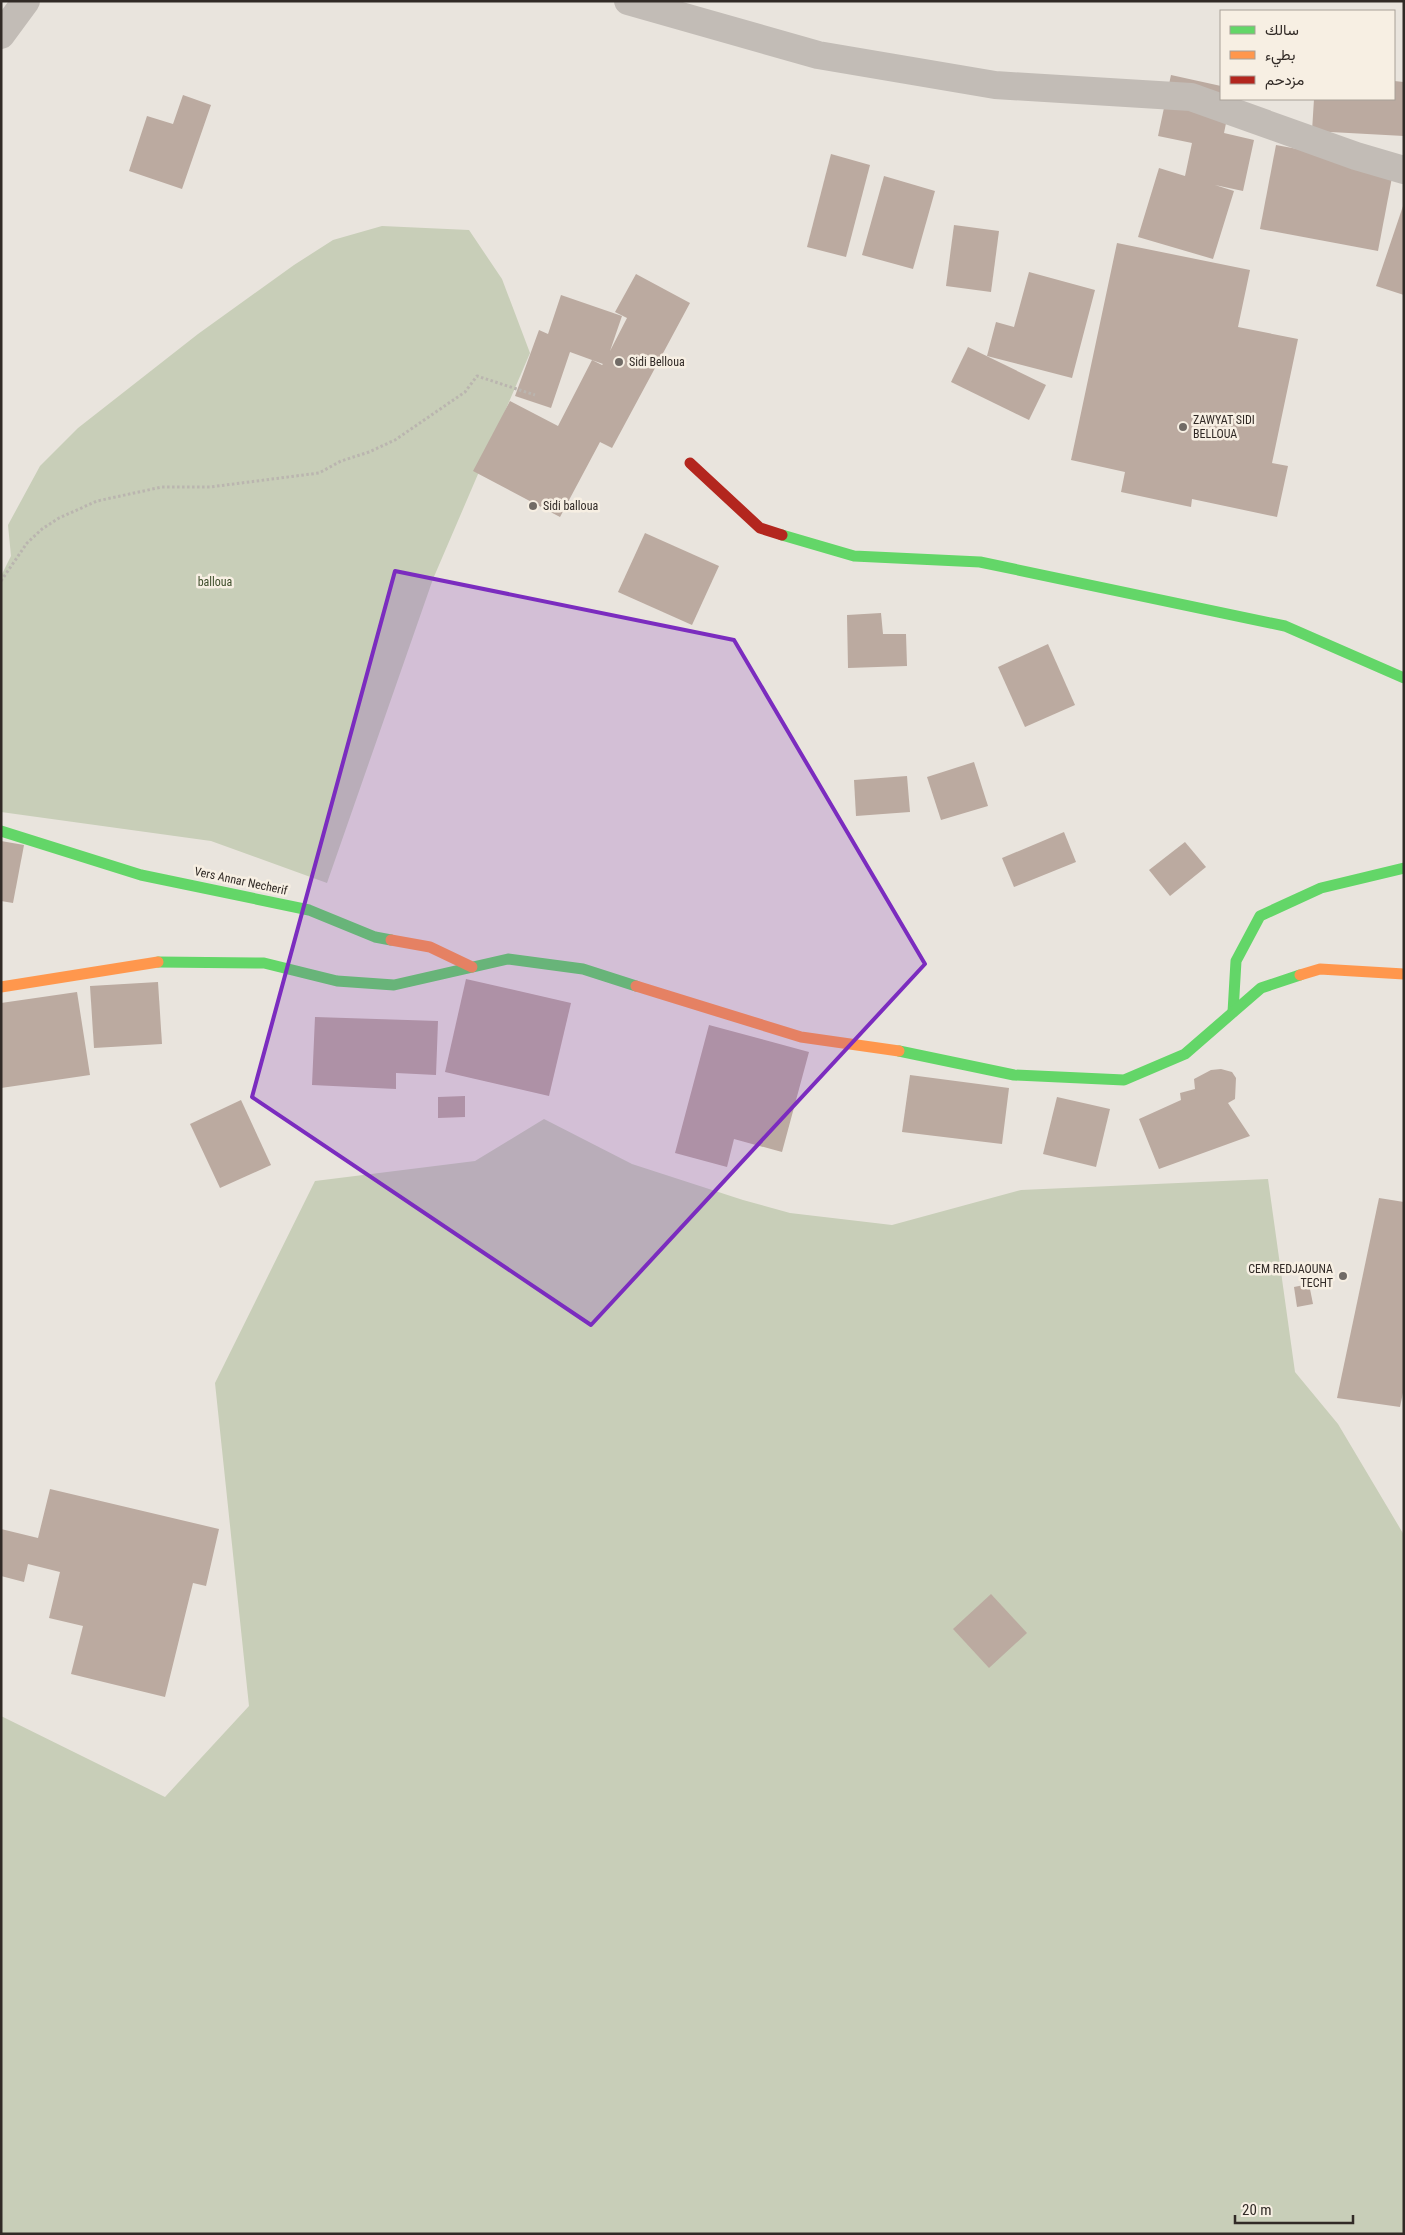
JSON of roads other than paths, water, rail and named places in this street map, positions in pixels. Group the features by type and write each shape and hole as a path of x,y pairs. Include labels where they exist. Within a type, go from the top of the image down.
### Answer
{"street":[{"path":"1,36 26,1"},
{"path":"628,1 818,55 986,84 1191,98 1356,156 1404,170"},
{"path":"690,463 760,528 854,556 980,562 1285,626 1404,678"},
{"name":"Vers Annar Necherif","path":"1,831 141,875 252,896 309,910 375,937 430,947 472,967"},
{"path":"1233,1012 1236,961 1260,916 1322,888 1404,868"},
{"path":"1,987 167,961 264,964 337,981 394,985 508,959 583,969 801,1037 910,1053 1014,1075 1124,1080 1185,1054 1261,988 1320,969 1404,974"}],"place":[{"name":"Sidi Belloua","path":"619,362"},
{"name":"ZAWYAT SIDI BELLOUA","path":"1183,427"},
{"name":"Sidi balloua","path":"533,506"},
{"name":"CEM REDJAOUNA TECHT","path":"1343,1276"}],"park label":[{"name":"balloua","path":"215,582"}]}
